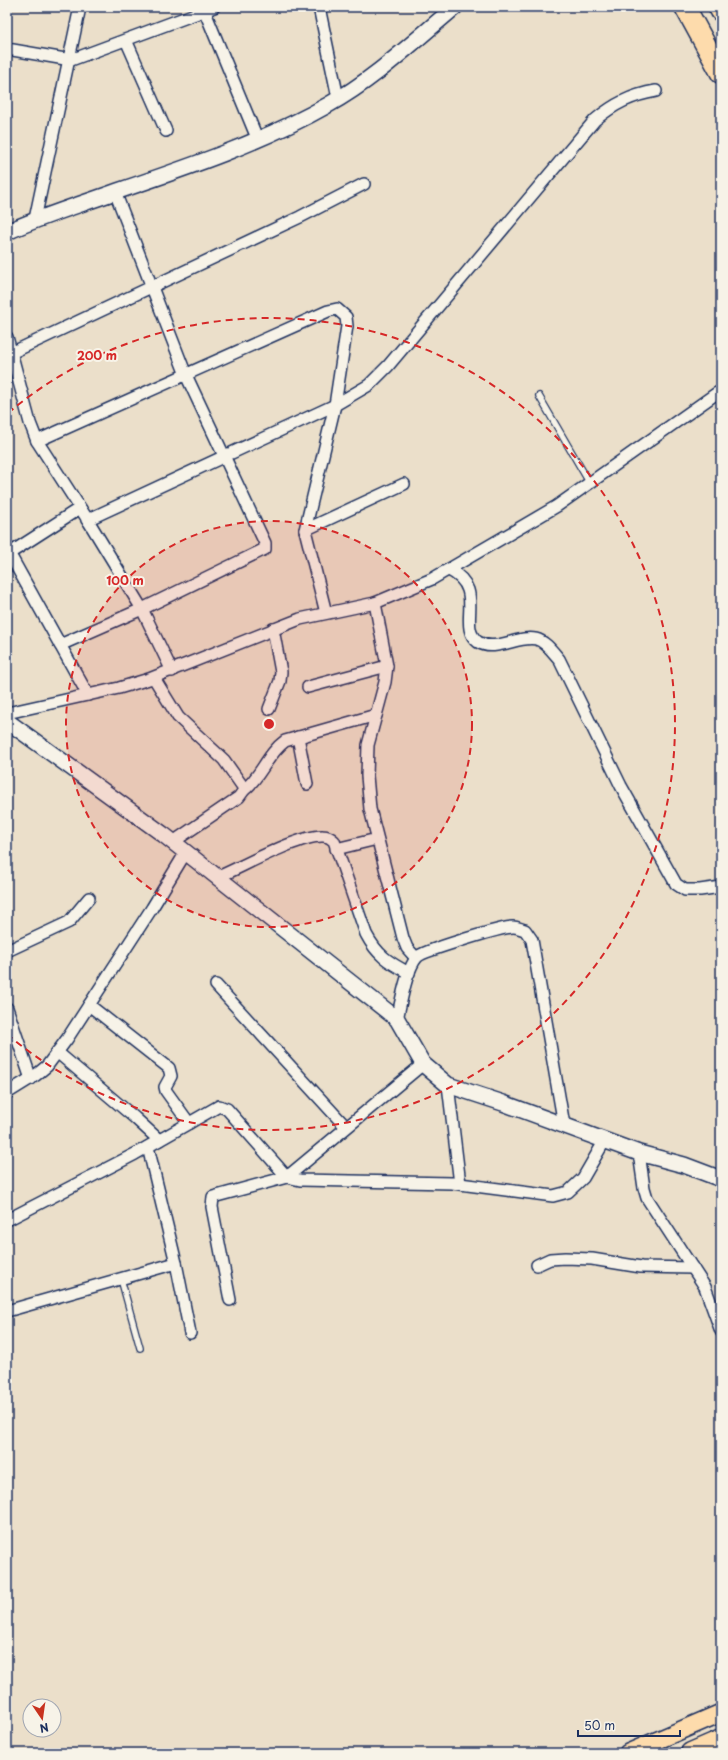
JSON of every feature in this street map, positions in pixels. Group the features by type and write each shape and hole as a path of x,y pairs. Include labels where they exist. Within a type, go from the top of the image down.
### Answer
{"highway":[{"path":"685,7 721,73"},
{"path":"719,7 721,11"},
{"path":"691,1753 721,1740"}],"main road":[{"path":"628,1753 721,1713"}],"street":[{"path":"35,219 80,7"},
{"path":"319,7 338,98"},
{"path":"7,232 35,219 202,161 318,110 364,82 455,7"},
{"path":"7,49 69,60 126,40 207,8 257,138"},
{"path":"126,40 166,131"},
{"path":"87,520 335,405 368,385 388,366 595,120 611,107 623,100 640,94 656,92"},
{"path":"11,353 300,217 364,184"},
{"path":"60,645 142,610 265,549 265,543 186,375 115,192"},
{"path":"37,441 328,311 337,309 346,317 347,326 335,405 305,530 326,613"},
{"path":"7,337 30,424 37,441 142,610 172,671"},
{"path":"7,713 119,688 154,678 273,629 309,616 374,603 450,570 557,506 717,393"},
{"path":"305,530 404,484"},
{"path":"80,508 8,554 88,695"},
{"path":"450,570 460,575 466,583 470,595 470,627 472,637 479,643 490,645 527,638 537,639 549,648 559,659 624,791 676,884 685,890 700,890 721,887"},
{"path":"374,603 387,666 385,682 368,745 366,776 370,809 403,938 407,948 416,958"},
{"path":"269,708 280,681 281,672 273,629"},
{"path":"308,687 387,666"},
{"path":"154,678 178,717 224,760 244,790"},
{"path":"173,842 239,797 258,776 277,747 285,741 376,715"},
{"path":"7,721 173,842 397,1019 423,1064 448,1085 503,1103 639,1153 684,1165 721,1179"},
{"path":"298,737 307,784"},
{"path":"218,878 295,843 316,836 325,836 330,838 334,841 366,934 373,947 389,963 409,973"},
{"path":"336,849 377,839"},
{"path":"7,1093 31,1079 47,1066 89,1005 186,852"},
{"path":"7,951 69,922 88,898"},
{"path":"397,1019 409,973 416,958 422,953 446,944 513,927 525,930 532,940 564,1125"},
{"path":"216,985 346,1127"},
{"path":"89,1005 169,1068 171,1076 165,1088 166,1091 189,1123"},
{"path":"7,1008 31,1079"},
{"path":"57,1052 159,1140"},
{"path":"230,1300 212,1200 213,1197 287,1177 423,1064"},
{"path":"448,1085 460,1184"},
{"path":"7,1220 148,1147 214,1108 224,1106 287,1177 300,1180 460,1184 542,1195 562,1195 568,1192 582,1178 605,1140"},
{"path":"148,1147 176,1263 190,1333"},
{"path":"639,1153 644,1188 647,1198 705,1287 721,1330"},
{"path":"536,1265 550,1259 560,1258 592,1259 636,1267 693,1268"},
{"path":"7,1312 176,1263"}],"lane":[{"path":"539,396 589,482"},
{"path":"121,1278 140,1348"}]}
